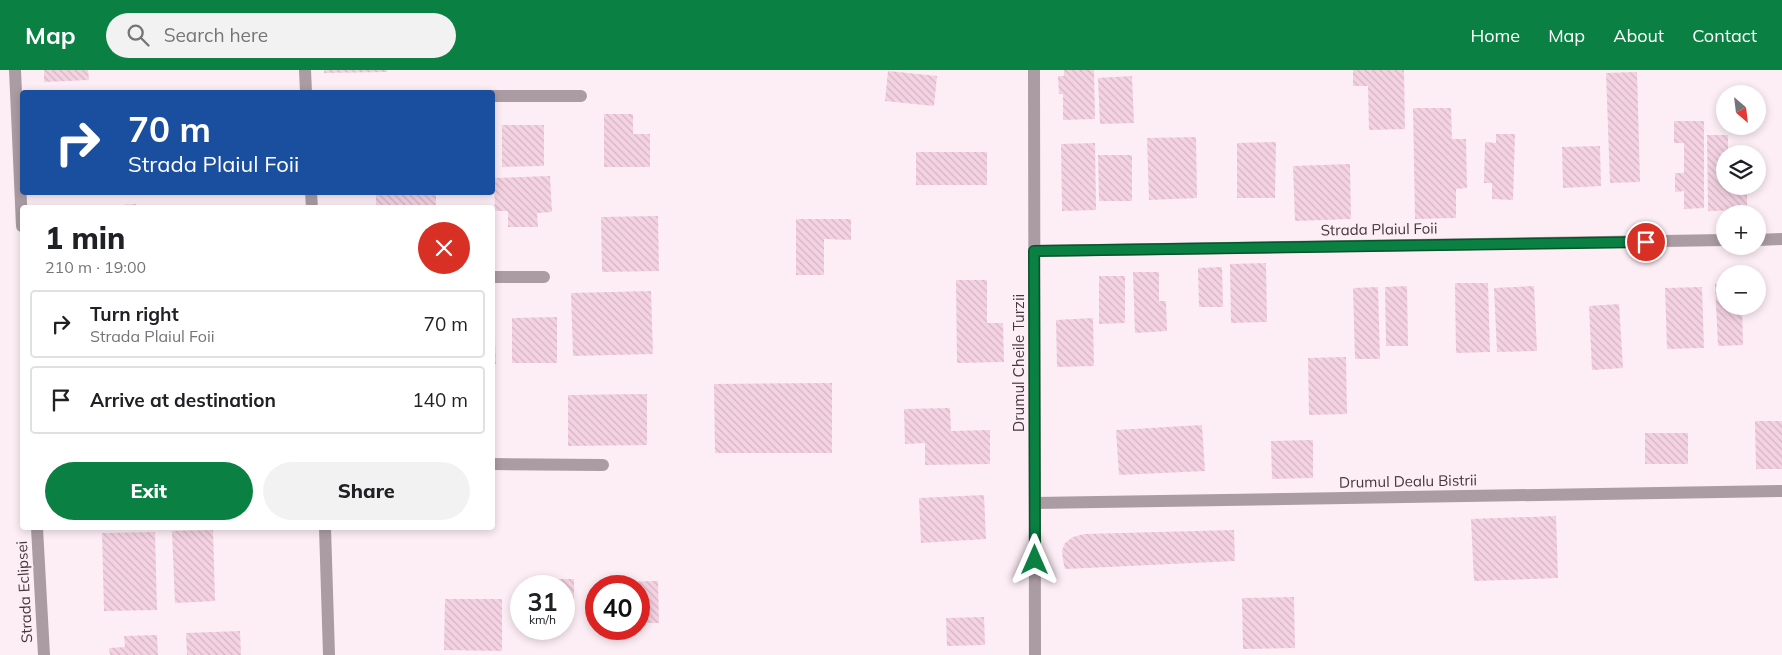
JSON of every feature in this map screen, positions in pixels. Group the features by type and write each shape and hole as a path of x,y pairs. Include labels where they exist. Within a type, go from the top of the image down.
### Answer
{"street":[{"path":"15,70 20,181"},
{"path":"305,70 306,90"},
{"name":"Drumul Cheile Turzii","path":"1034,70 1035,655"},
{"path":"495,96 581,96"},
{"path":"1766,240 1782,239"},
{"name":"Strada Plaiul Foii","path":"1034,251 1716,240"},
{"path":"495,277 544,277"},
{"path":"495,464 603,465"},
{"name":"Drumul Dealu Bistrii","path":"1035,503 1782,491"},
{"name":"Strada Eclipsei","path":"37,530 44,655"},
{"path":"325,530 329,655"}],"building":[{"path":"44,70 88,70 89,80 44,82"},
{"path":"324,70 387,70 387,72 324,73"},
{"path":"1064,70 1094,70 1095,119 1063,120 1063,94 1059,94 1058,76 1064,76"},
{"path":"1353,70 1404,70 1405,129 1369,130 1368,86 1353,86"},
{"path":"888,71 937,76 934,106 885,101"},
{"path":"1637,72 1640,182 1610,183 1606,73"},
{"path":"1132,76 1134,123 1100,124 1098,78"},
{"path":"1413,108 1451,108 1452,139 1466,139 1467,188 1456,189 1456,218 1415,219"},
{"path":"604,114 633,114 633,134 650,134 650,167 604,167"},
{"path":"1674,121 1704,121 1704,208 1684,209 1684,191 1675,192 1675,173 1684,173 1684,143 1674,143"},
{"path":"502,125 544,125 544,166 502,167"},
{"path":"1496,134 1515,134 1513,200 1492,199 1492,183 1484,183 1485,142 1496,143"},
{"path":"1707,135 1728,135 1728,145 1716,145 1716,195 1747,195 1747,205 1716,205 1716,211 1708,211"},
{"path":"1196,137 1197,198 1149,200 1147,138"},
{"path":"1276,142 1275,198 1237,198 1237,143"},
{"path":"1095,143 1096,210 1062,211 1061,144"},
{"path":"1600,146 1601,186 1563,188 1562,147"},
{"path":"916,152 987,152 987,185 916,185"},
{"path":"1098,155 1132,155 1132,201 1099,201"},
{"path":"1350,164 1351,219 1295,221 1293,166"},
{"path":"550,176 552,212 537,213 538,227 508,227 508,211 495,211 495,178"},
{"path":"376,195 436,195 436,205 376,205"},
{"path":"658,216 659,271 602,272 601,217"},
{"path":"796,219 851,219 851,240 824,239 824,275 796,275"},
{"path":"1266,263 1267,322 1231,323 1230,264"},
{"path":"1222,267 1223,307 1199,307 1198,268"},
{"path":"1133,272 1159,272 1159,301 1166,301 1167,331 1135,333"},
{"path":"1099,276 1125,276 1125,323 1099,324"},
{"path":"956,280 987,280 987,323 1003,323 1004,362 957,363"},
{"path":"1455,283 1488,283 1490,352 1456,353"},
{"path":"1407,286 1408,346 1386,346 1385,287"},
{"path":"1534,286 1537,351 1497,352 1494,288"},
{"path":"1378,287 1380,359 1355,359 1353,288"},
{"path":"1702,287 1704,348 1667,349 1665,288"},
{"path":"651,291 653,354 573,356 571,293"},
{"path":"1619,304 1623,368 1592,370 1589,306"},
{"path":"1716,315 1742,315 1743,345 1718,346"},
{"path":"557,317 557,363 512,363 512,318"},
{"path":"1093,318 1094,366 1057,367 1056,320"},
{"path":"1346,357 1347,414 1309,415 1308,358"},
{"path":"832,383 832,453 715,453 714,384"},
{"path":"647,394 647,445 568,446 568,395"},
{"path":"950,408 951,431 990,430 990,464 925,465 925,443 905,444 904,409"},
{"path":"1755,421 1782,421 1782,469 1756,469"},
{"path":"1202,425 1205,471 1119,475 1116,430"},
{"path":"1645,433 1688,433 1688,464 1645,464"},
{"path":"1313,440 1313,478 1272,479 1271,441"},
{"path":"984,495 986,539 921,543 919,498"},
{"path":"1556,516 1558,578 1474,581 1471,519"},
{"path":"213,530 215,601 175,603 172,531"},
{"path":"1234,530 1235,561 1065,569 1063,560 1062,551 1065,543 1073,537 1084,534"},
{"path":"155,532 157,610 104,611 102,533"},
{"path":"650,581 658,581 659,623 650,623"},
{"path":"1294,597 1295,648 1243,649 1242,598"},
{"path":"445,599 502,599 502,651 444,650"},
{"path":"984,617 985,645 947,646 946,618"},
{"path":"240,631 241,655 187,655 186,633"},
{"path":"157,635 158,655 110,655 109,648 125,647 124,636"}],"route":[{"path":"1035,560 1034,251 1646,242"}]}
